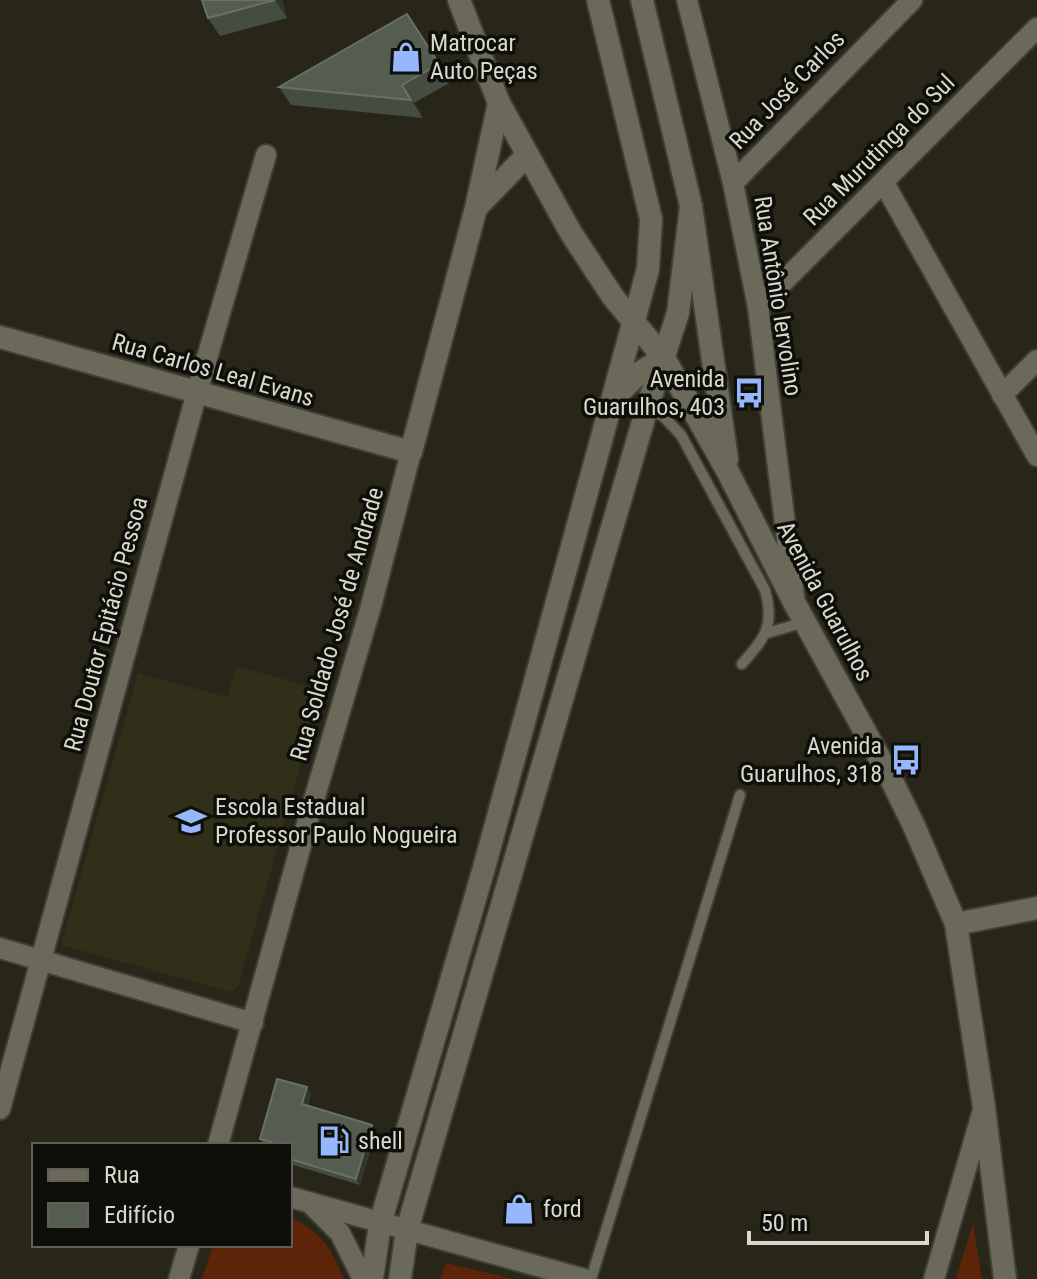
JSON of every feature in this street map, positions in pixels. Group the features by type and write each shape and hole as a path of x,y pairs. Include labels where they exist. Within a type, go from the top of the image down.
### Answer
{"main road":[{"name":"Avenida Guarulhos","path":"459,0 499,103 571,233 632,322 664,358 728,472 902,803 956,924 984,1107 1005,1279"},
{"path":"372,1279 380,1224 488,854 648,269 651,219 598,0"},
{"path":"642,0 691,206 728,472"},
{"name":"Rua Soldado José de Andrade","path":"411,452 476,208 499,103"},
{"name":"Rua Soldado José de Andrade","path":"476,208 527,155"},
{"path":"400,1279 407,1230 647,408 678,313 691,206"},
{"name":"Rua Carlos Leal Evans","path":"0,337 411,452"},
{"path":"611,402 639,373 664,358"},
{"path":"956,924 1037,908"}],"street":[{"name":"Rua Antônio Iervolino","path":"687,0 733,183 758,307 800,613"},
{"name":"Rua José Carlos","path":"733,183 912,0"},
{"name":"Rua Murutinga do Sul","path":"758,307 1037,28"},
{"name":"Rua Doutor Epitácio Pessoa","path":"0,1109 197,392 266,155"},
{"path":"884,183 1037,456"},
{"path":"1002,395 1037,360"},
{"name":"Rua Soldado José de Andrade","path":"219,1143 371,606 411,452"},
{"path":"0,948 253,1023"},
{"path":"934,1279 984,1107"},
{"path":"299,1199 584,1279"},
{"path":"299,1199 328,1218 340,1233 363,1279"},
{"path":"179,1279 188,1247"}],"lane":[{"path":"647,408 663,416 681,435 765,590 769,616 767,633"},
{"path":"742,664 767,633 800,613"},
{"path":"591,1279 740,795"}],"shaded area":[{"name":"Escola Estadual Professor Paulo Nogueira","path":"237,666 322,690 238,987 231,992 61,945 138,673 227,697"},
{"path":"292,1218 324,1242 344,1279 202,1279 212,1247 292,1247"},
{"path":"973,1223 982,1279 956,1279"},
{"path":"446,1263 513,1279 440,1279"}],"building":[{"path":"202,0 275,0 208,18"},
{"path":"407,14 439,64 402,85 411,100 279,87"},
{"name":"shell","path":"277,1079 307,1087 302,1104 372,1125 356,1179 292,1160 292,1143 260,1139"}],"place":[{"name":"Matrocar Auto Peças","path":"406,57"},
{"name":"Avenida Guarulhos, 403","path":"749,393"},
{"name":"Avenida Guarulhos, 318","path":"906,760"},
{"name":"Escola Estadual Professor Paulo Nogueira","path":"191,821"},
{"name":"shell","path":"334,1141"},
{"name":"ford","path":"519,1209"}]}
